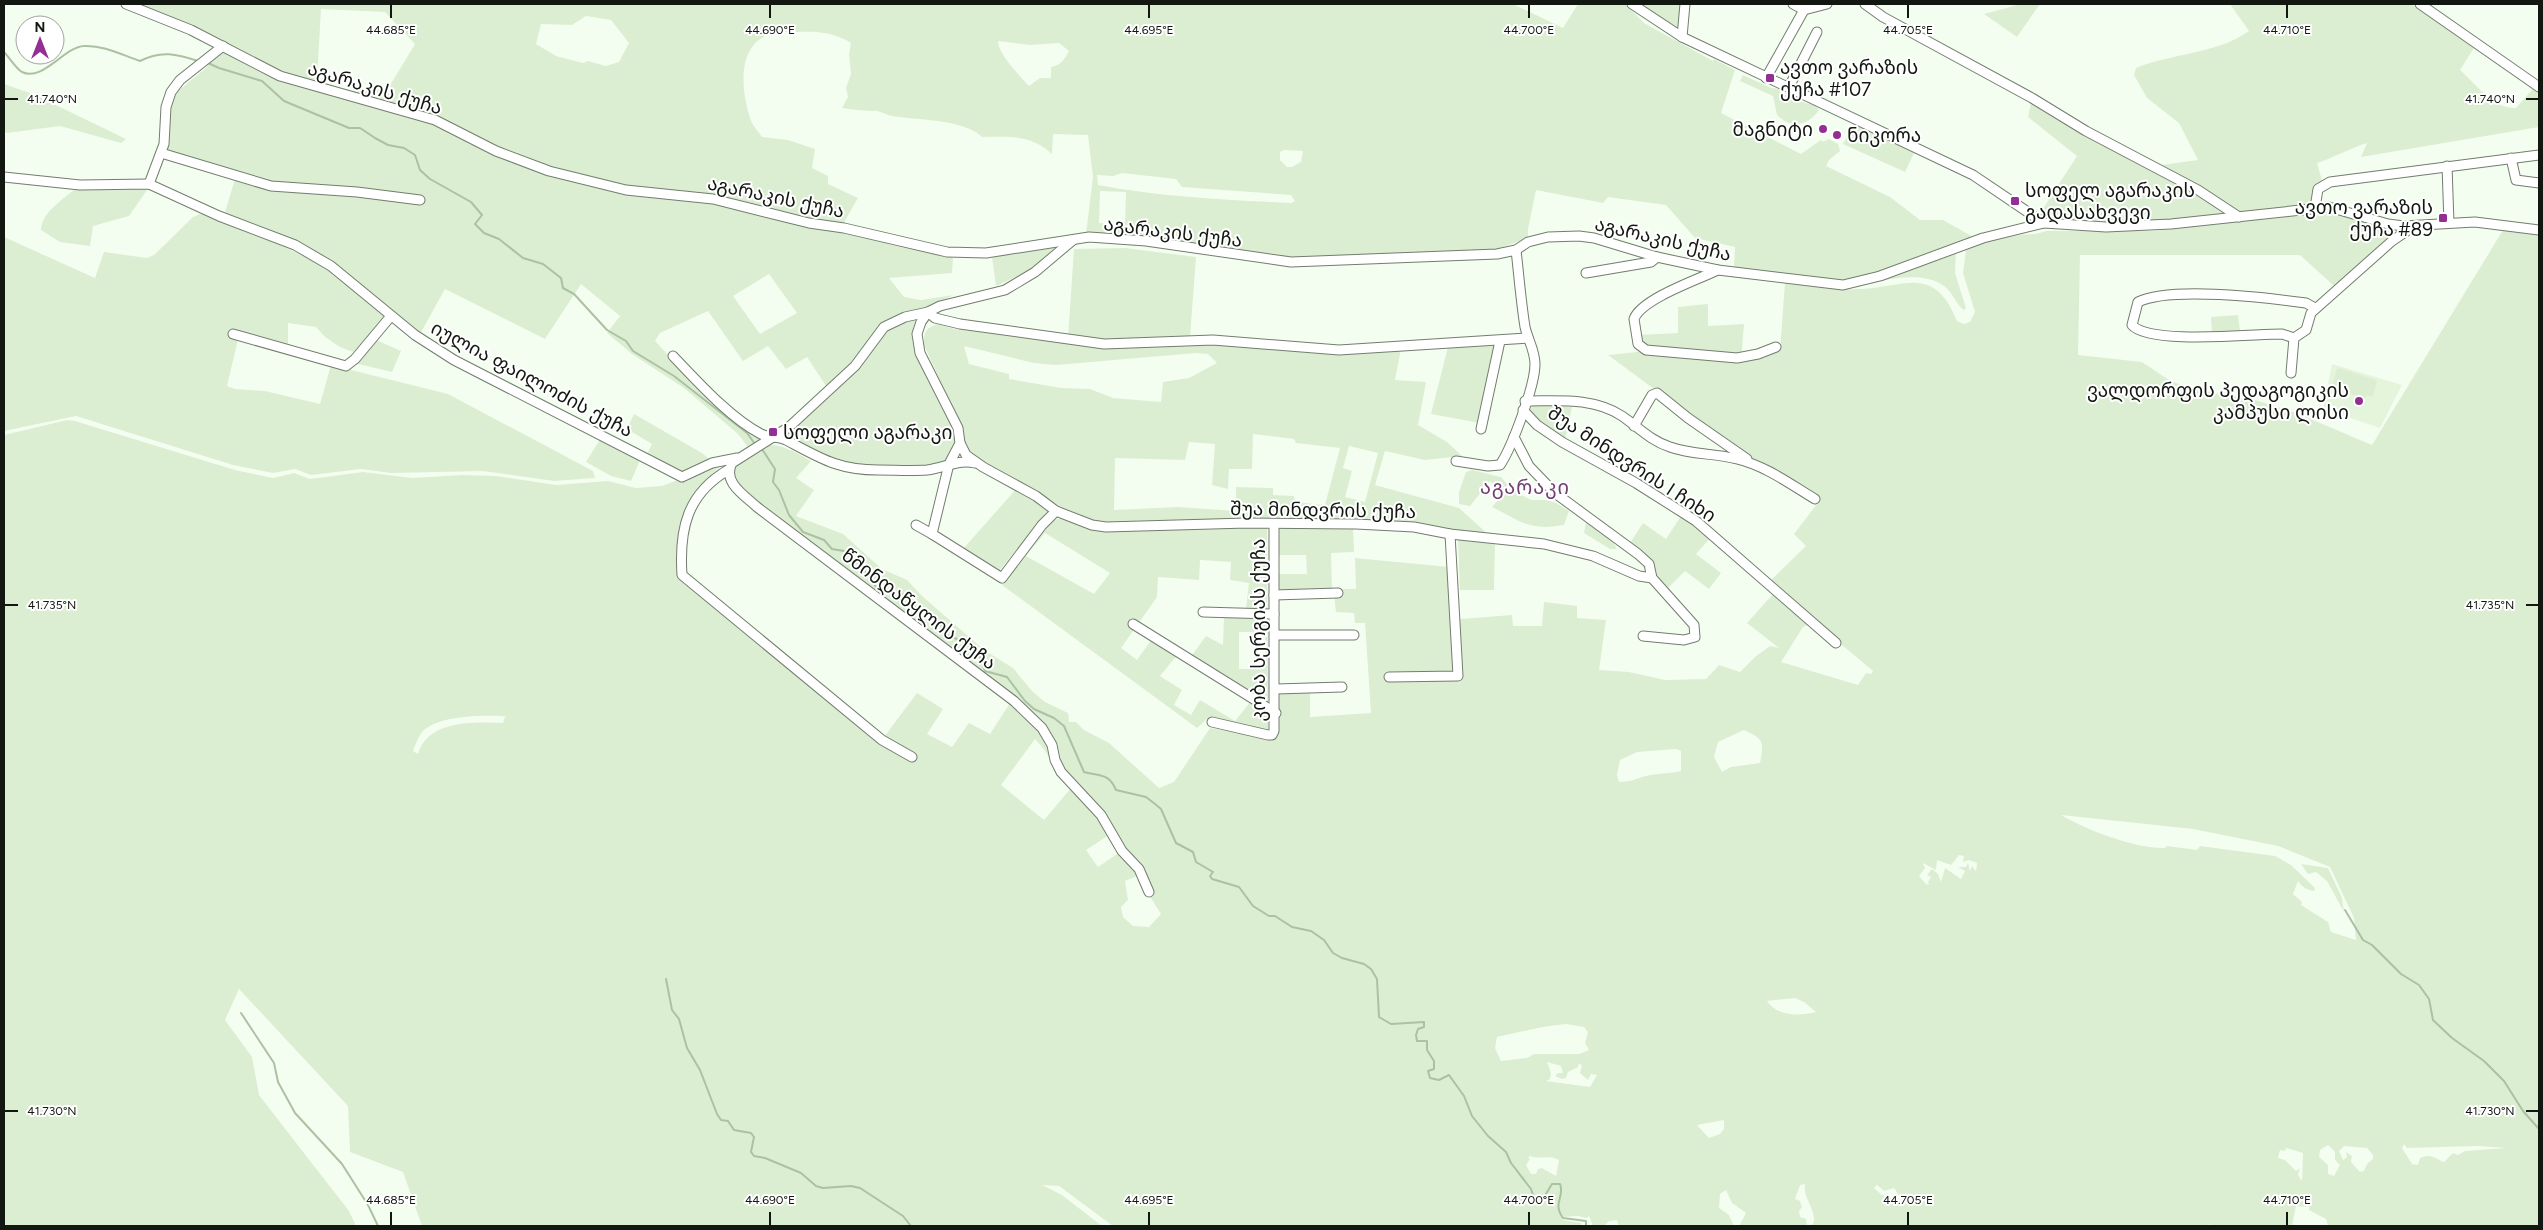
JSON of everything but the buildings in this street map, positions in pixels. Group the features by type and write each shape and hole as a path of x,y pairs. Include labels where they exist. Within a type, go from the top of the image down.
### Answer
{"street":[{"name":"აგარაკის ქუჩა","path":"126,4 223,46 280,76 435,120 527,164 626,190 714,199 809,223 844,228 947,252 986,253 1075,238 1146,241 1292,262 1461,257 1516,250 1528,242 1548,237 1579,236 1594,238 1657,257 1718,270 1818,283 1854,283 1983,238 2044,223"},
{"path":"1632,4 1682,37 1973,175 2044,223 2076,226 2126,226 2239,217 2315,208 2340,209 2388,224 2414,226 2449,223 2495,223 2539,230"},
{"path":"1682,37 1685,4"},
{"path":"1793,4 1804,10 1827,4"},
{"path":"1865,4 1883,17 2032,98 2086,131 2198,190 2239,217"},
{"path":"2420,4 2539,87"},
{"path":"1766,78 1804,10"},
{"path":"1789,87 1817,32"},
{"path":"4,177 80,185 149,184 152,171 161,153 166,133 166,107 171,92 180,80 223,46"},
{"path":"161,153 271,186 357,192 420,200"},
{"path":"2315,208 2318,189 2330,182 2539,155"},
{"path":"2511,158 2516,180 2539,183"},
{"path":"2447,166 2449,223"},
{"name":"იულია ფაილოძის ქუჩა","path":"149,184 219,216 295,245 331,266 415,336 454,360 626,448 673,475 682,478 712,463 737,458"},
{"path":"2291,372 2294,338 2306,330 2311,313 2392,241 2414,226"},
{"path":"912,757 882,740 682,575 682,537 691,508 712,480 728,470 737,458 789,428 830,390 860,359 884,327 905,317 928,312 940,306 1005,290 1035,272 1075,238"},
{"path":"1456,461 1488,466 1500,465 1514,437 1524,406 1535,362 1528,338 1516,250"},
{"path":"1586,273 1651,262 1657,257"},
{"path":"1718,270 1643,307 1634,318 1638,344 1646,350 1737,358 1758,354 1776,347"},
{"path":"2294,338 2282,334 2197,336 2153,334 2141,333 2132,325 2138,302 2160,297 2216,294 2298,302 2316,308"},
{"path":"928,312 935,318 960,324 1104,344 1213,340 1339,350 1528,338"},
{"name":"შუა მინდვრის ქუჩა","path":"928,312 921,322 917,334 918,345 958,428 960,443 966,455 976,463 1036,496 1056,511 1092,525 1106,527 1274,524 1414,527 1450,534 1544,544 1594,556 1639,576 1652,578"},
{"path":"233,334 346,366 355,359 391,316"},
{"path":"1481,429 1500,340"},
{"path":"673,356 711,395 753,429 772,438 783,439 817,458 838,466 855,470 930,470 963,461 976,463"},
{"path":"1634,426 1652,395 1657,393 1688,418 1753,463 1815,499"},
{"path":"1524,406 1578,400 1604,407 1658,443 1672,448 1735,458 1753,463"},
{"name":"შუა მინდვრის I ჩიხი","path":"1524,406 1537,424 1562,442 1636,483 1696,521 1836,643"},
{"path":"1514,437 1529,466 1555,493 1649,564 1652,578 1694,625 1695,637 1684,640 1643,636"},
{"path":"932,534 949,464 960,443"},
{"name":"წმინდაწყლის ქუჩა","path":"728,470 729,478 739,491 763,512 1019,706 1042,728 1052,745 1055,760 1061,772 1101,815 1122,852 1139,869 1149,892"},
{"path":"916,525 1002,578 1042,525 1056,511"},
{"name":"კობა სერგიას ქუჩა","path":"1212,722 1272,734 1276,712 1274,524"},
{"path":"1389,677 1458,676 1450,534"},
{"path":"1274,595 1338,593"},
{"path":"1203,612 1274,614"},
{"path":"1133,624 1276,712"},
{"path":"1275,635 1354,635"},
{"path":"1276,689 1342,687"}],"shaded area":[{"path":"138,4 1513,4 1563,28 1578,4 1625,4 1644,23 1713,61 1714,59 1735,70 1721,113 1801,154 1821,140 1823,142 1829,139 1838,144 1840,151 1829,160 1826,166 1890,197 1920,220 1943,220 1975,238 1851,282 1734,268 1735,247 1695,238 1666,205 1608,197 1603,203 1536,190 1528,238 1497,249 1290,258 1256,256 1132,236 1086,234 1093,177 1088,135 1053,134 1052,154 1036,143 1019,138 982,137 964,127 939,121 892,116 877,111 842,108 848,97 846,88 851,74 849,54 851,43 838,36 818,32 773,33 761,38 747,57 744,81 750,118 762,137 788,140 815,149 812,168 828,176 828,184 858,198 842,226 609,184 577,173 550,168 484,143 437,119 376,99 353,95 354,88 389,87 415,44 385,12 321,9 317,80 285,75","holes":["586,16 611,20 629,43 619,62 606,66 588,61 583,63 556,56 536,44 541,24 572,25","998,41 1030,45 1059,43 1069,51 1062,62 1051,67 1051,78 1040,78 1029,86 1010,65","1284,150 1303,151 1301,162 1292,167 1287,167 1280,160 1280,152","1122,173 1176,179 1182,187 1291,195 1295,201 1291,203 1243,201 1122,189 1098,185 1097,175 1113,176","1100,191 1126,192 1125,224 1099,223"]},
{"path":"1632,4 1685,4 1682,37"},
{"path":"2021,4 2040,4 2017,37 1984,14"},
{"path":"2230,4 2411,4 2474,48 2460,70 2492,100 2508,107 2516,108 2531,91 2539,78 2539,127 2361,157 2367,143 2360,145 2317,163 2323,184 2315,208 2245,217 2076,226 2039,215 2077,156 2028,117 2032,98 2086,131 2095,130 2162,165 2198,160 2179,123 2147,98 2134,75 2136,68 2164,59 2209,49 2236,39 2249,31"},
{"path":"220,50 276,79 434,123 503,160 533,170 624,194 693,200 862,235 891,245 953,258 952,273 889,278 904,297 921,300 954,295 924,309 883,324 858,360 828,389 807,357 786,369 768,346 743,361 708,311 660,333 655,341 671,358 763,439 748,447 738,434 684,388 632,354 607,333 620,316 581,284 545,339 445,289 420,334 388,306 313,251 225,212 235,179 161,158 172,101 178,91 206,68","holes":["769,274 797,313 760,334 733,296"]},
{"path":"1743,75 1771,88 1780,89 1786,95 1805,103 1815,105 1819,110 1810,120 1805,122 1794,124 1788,122 1777,115 1773,96 1740,81"},
{"path":"4,84 33,94 126,139 121,143 60,126 7,133 4,131"},
{"path":"1854,124 1914,153 1905,172 1843,144"},
{"path":"79,186 149,187 129,216 93,226 90,246 60,242 41,230 42,223 50,211"},
{"path":"2314,213 2342,213 2377,226 2402,228 2402,230 2334,286 2300,255 2080,255 2078,355 2142,362 2172,382 2214,393 2255,400 2294,412 2372,445 2503,230 2539,234 2539,1226 2328,1226 2326,1219 2309,1210 2309,1205 2306,1207 2296,1206 2292,1226 2213,1226 2209,1224 2209,1226 1807,1226 1739,1226 1746,1213 1732,1203 1726,1190 1720,1194 1719,1208 1729,1215 1734,1226 1619,1226 1617,1220 1609,1221 1604,1226 1593,1226 1589,1216 1587,1218 1578,1216 1561,1217 1563,1220 1581,1223 1581,1226 1113,1226 1059,1186 1042,1185 1062,1195 1102,1226 422,1226 403,1172 350,1152 348,1106 239,989 225,1020 252,1057 259,1095 349,1211 356,1226 4,1226 4,435 67,420 75,421 235,470 273,478 294,473 310,479 363,472 412,478 462,475 496,476 556,485 608,481 636,488 662,486 718,465 718,468 696,493 682,518 677,546 679,580 886,747 884,737 917,693 943,709 927,734 952,747 969,723 990,734 1010,703 740,489 728,467 760,448 776,445 811,461 796,478 814,490 796,516 843,534 882,569 907,580 922,596 984,650 1013,668 1032,691 1045,702 1068,713 1069,722 1076,722 1084,730 1109,743 1159,788 1174,782 1210,728 1274,739 1274,691 1310,690 1310,717 1371,713 1365,623 1355,623 1354,613 1336,612 1334,594 1272,595 1272,574 1307,574 1306,555 1273,555 1273,527 1353,528 1354,552 1331,553 1332,589 1356,589 1355,558 1449,567 1459,686 1461,661 1460,619 1512,615 1513,626 1542,626 1544,602 1577,606 1577,618 1606,620 1599,670 1629,672 1665,680 1706,679 1719,665 1740,672 1755,657 1770,646 1779,648 1747,623 1774,593 1809,624 1803,627 1781,662 1858,685 1866,673 1871,674 1873,671 1768,583 1806,546 1794,534 1820,500 1753,462 1608,355 1647,351 1638,335 1678,333 1678,307 1708,304 1708,326 1744,324 1741,361 1780,351 1785,282 1852,289 1906,283 1929,285 1939,292 1948,303 1957,321 1964,324 1970,322 1975,312 1963,273 1966,250 1999,239 2046,231 2155,231","holes":["474,716 505,716 503,723 466,723 441,729 423,743 418,754 413,751 422,732 441,721","1744,730 1756,736 1761,742 1760,763 1731,767 1722,772 1714,757 1718,742","1035,739 1071,788 1044,820 1001,785","1676,749 1681,751 1681,771 1619,782 1617,775 1620,760 1637,752","2061,815 2193,829 2278,846 2330,867 2354,918 2356,940 2331,932 2328,922 2301,905 2302,902 2293,894 2298,881 2307,889 2314,891 2315,888 2291,865 2275,856 2200,846 2197,850 2140,845 2112,838","1109,835 1120,852 1098,867 1086,850","1959,855 1964,856 1963,862 1969,860 1977,863 1976,871 1972,866 1970,871 1968,863 1966,867 1958,867 1965,871 1961,879 1945,868 1941,882 1938,874 1932,869 1927,875 1931,877 1928,882 1929,885 1926,884 1919,876 1925,868 1923,863 1936,870 1937,860 1951,865","1137,876 1161,914 1149,927 1133,926 1123,917 1121,907 1128,900 1125,881","1795,998 1804,1002 1816,1012 1789,1014 1777,1010 1767,1001","1566,1024 1584,1027 1588,1032 1585,1043 1589,1050 1579,1054 1534,1054 1527,1058 1501,1061 1495,1048 1497,1037","1547,1062 1561,1066 1563,1073 1558,1073 1555,1076 1562,1079 1566,1078 1568,1072 1578,1067 1579,1063 1582,1066 1580,1073 1588,1080 1591,1074 1597,1075 1590,1087 1546,1081 1550,1079 1551,1073","1724,1120 1724,1129 1720,1134 1709,1138 1697,1125","2404,1144 2407,1148 2477,1146 2506,1148 2465,1151 2458,1155 2453,1153 2444,1162 2430,1156 2424,1157 2420,1158 2418,1165 2412,1164 2402,1148","2328,1145 2335,1152 2335,1160 2340,1165 2334,1176 2328,1174 2328,1165 2319,1157 2320,1150","2344,1146 2367,1148 2373,1155 2373,1159 2367,1164 2364,1171 2360,1172 2351,1162 2352,1156 2346,1152 2347,1157 2343,1160 2339,1151","2286,1148 2303,1153 2302,1181 2298,1175 2300,1168 2296,1171 2285,1160 2278,1158 2280,1150 2285,1151","1530,1156 1552,1157 1559,1160 1556,1176 1542,1168 1538,1169 1536,1174 1531,1174 1526,1165 1530,1159 1528,1158","1805,1184 1806,1194 1813,1214 1813,1224 1807,1226 1806,1219 1800,1217 1799,1211 1802,1207 1800,1201 1795,1199 1800,1185","1877,1185 1884,1191 1894,1188 1905,1204 1894,1204 1891,1198 1882,1195 1874,1188"]},
{"path":"200,214 208,214 249,230 322,265 386,314 385,319 353,352 340,347 325,337 316,327 288,323 288,346 240,331 227,386 235,389 265,391 320,404 331,365 448,394 593,471 595,478 554,481 483,471 391,473 361,469 311,475 295,469 273,473 233,465 76,416 4,431 4,237 95,278 104,252 147,258 154,255 193,217"},
{"path":"1051,244 1058,245 1031,270 996,286 992,257"},
{"path":"1125,248 1196,257 1190,337 1118,341 1068,338 1074,249"},
{"path":"1956,251 1955,273 1966,308 1964,310 1958,305 1947,289 1936,281 1907,277 1868,283"},
{"path":"922,315 914,329 914,346 954,426 957,440 945,463 925,468 845,465 788,438 785,434 887,328"},
{"path":"2238,315 2240,331 2212,333 2211,317"},
{"path":"938,324 954,329 1069,343 1199,343 1401,349 1395,380 1426,382 1418,425 1447,442 1462,456 1425,460 1385,451 1375,485 1459,508 1490,536 1413,524 1108,523 1081,516 1059,506 1015,479 981,463 969,452 961,427 924,345 926,331","holes":["964,346 1034,363 1056,365 1196,353 1208,354 1217,363 1189,378 1163,382 1161,402 1113,398 1090,389 1061,388 1009,379 1009,374 969,364","1253,434 1294,439 1296,443 1340,448 1325,505 1295,502 1294,496 1273,495 1273,488 1236,487 1236,511 1178,507 1114,510 1115,458 1185,460 1189,442 1215,444 1212,485 1228,489 1229,469 1252,469","1349,446 1378,453 1365,502 1345,497 1352,471 1343,468"]},
{"path":"374,339 401,351 392,372 354,363"},
{"path":"1493,345 1495,354 1480,423 1431,414 1448,347"},
{"name":"ვალდორფის პედაგოგიკის კამპუსი ლისი","path":"2332,364 2402,385 2380,428 2323,409"},
{"path":"2339,368 2376,380 2373,397 2366,395 2365,399 2332,387 2337,369"},
{"path":"1543,404 1572,407 1565,440 1542,427 1529,412 1533,406"},
{"path":"634,414 702,453 709,459 706,464 683,474 646,456 652,444 627,429"},
{"path":"601,438 641,458 631,481 611,476 586,462"},
{"path":"1472,470 1501,477 1512,490 1531,500 1547,500 1556,503 1569,511 1564,525 1542,527 1526,524 1492,507 1498,500 1498,492 1490,481 1470,506 1459,504 1459,492 1466,472"},
{"path":"1017,488 1046,507 1048,512 999,571 963,549"},
{"path":"1681,516 1712,536 1696,554 1721,573 1709,589 1685,571 1666,590 1650,563 1630,543 1643,523 1666,539"},
{"path":"1057,519 1067,519 1107,531 1267,526 1268,731 1210,716 1197,728 1002,585 1045,524","holes":["1045,533 1110,573 1094,594 1026,556","1200,560 1231,562 1230,580 1249,583 1245,617 1224,617 1223,645 1206,636 1190,658 1255,696 1235,721 1200,700 1191,715 1174,705 1182,690 1160,676 1178,654 1154,636 1137,660 1121,648 1157,597 1158,577 1199,580","1239,632 1265,632 1265,669 1239,669"]},
{"path":"1586,523 1604,533 1617,549 1610,549 1584,533"},
{"path":"1458,539 1495,543 1494,590 1460,590"},
{"path":"2301,864 2328,868 2342,898 2344,912 2327,881 2316,872 2308,874"}],"waterway":[{"path":"4,52 22,72 30,74 46,68 69,52 84,46 106,49 140,61 162,54 183,56 198,61"},
{"path":"208,63 262,81 284,101 349,128 360,128 388,145 404,148 415,155 420,170 430,179 471,202 482,215 475,224 484,233 499,239 523,258 543,264 561,278 563,288 574,294 607,330 626,341 633,351 674,376 747,433 755,444"},
{"path":"762,449 775,469 773,482 779,490 789,515 803,532 824,540 832,549 844,551 856,559 879,591 899,593 911,597 918,615 938,620 947,635 974,646"},
{"path":"978,652 985,671 1007,677 1025,701 1034,709 1054,718 1064,726 1084,772 1107,778 1116,790 1146,797 1161,809 1176,843 1193,852 1196,862 1213,872 1210,876 1212,879 1239,887 1253,906 1269,916 1275,916 1292,927 1311,931 1324,940 1333,953 1342,958 1364,964 1371,969 1377,979 1379,1017 1391,1024 1424,1022 1424,1027 1418,1029 1416,1035 1417,1041 1427,1041 1427,1050 1434,1061 1434,1069 1428,1071 1430,1078 1439,1080 1449,1075 1464,1096 1472,1116 1488,1136 1506,1152 1511,1163 1531,1189 1535,1201 1544,1197 1552,1184 1560,1184 1559,1208 1563,1218 1586,1221 1586,1226"},
{"path":"2345,910 2363,940 2372,945 2401,974 2419,985 2429,999 2433,1020 2452,1038 2484,1061 2504,1081 2523,1111 2539,1129"},
{"path":"666,979 672,1010 679,1019 687,1048 700,1070 717,1114 721,1120 728,1121 734,1130 751,1133 754,1137 751,1152 754,1156 765,1158 801,1173 816,1186 823,1188 851,1186 860,1188 903,1216 911,1226"},
{"path":"241,1013 274,1063 278,1082 295,1113 342,1164 368,1205 378,1226"}],"place":[{"name":"ავთო ვარაზის ქუჩა #107","path":"1770,78"},
{"name":"მაგნიტი","path":"1823,129"},
{"name":"ნიკორა","path":"1837,135"},
{"name":"სოფელ აგარაკის გადასახვევი","path":"2015,201"},
{"name":"ავთო ვარაზის ქუჩა #89","path":"2443,218"},
{"name":"ვალდორფის პედაგოგიკის კამპუსი ლისი","path":"2359,401"},
{"name":"სოფელი აგარაკი","path":"773,432"}],"district":[{"name":"აგარაკი","path":"1525,487"}]}
